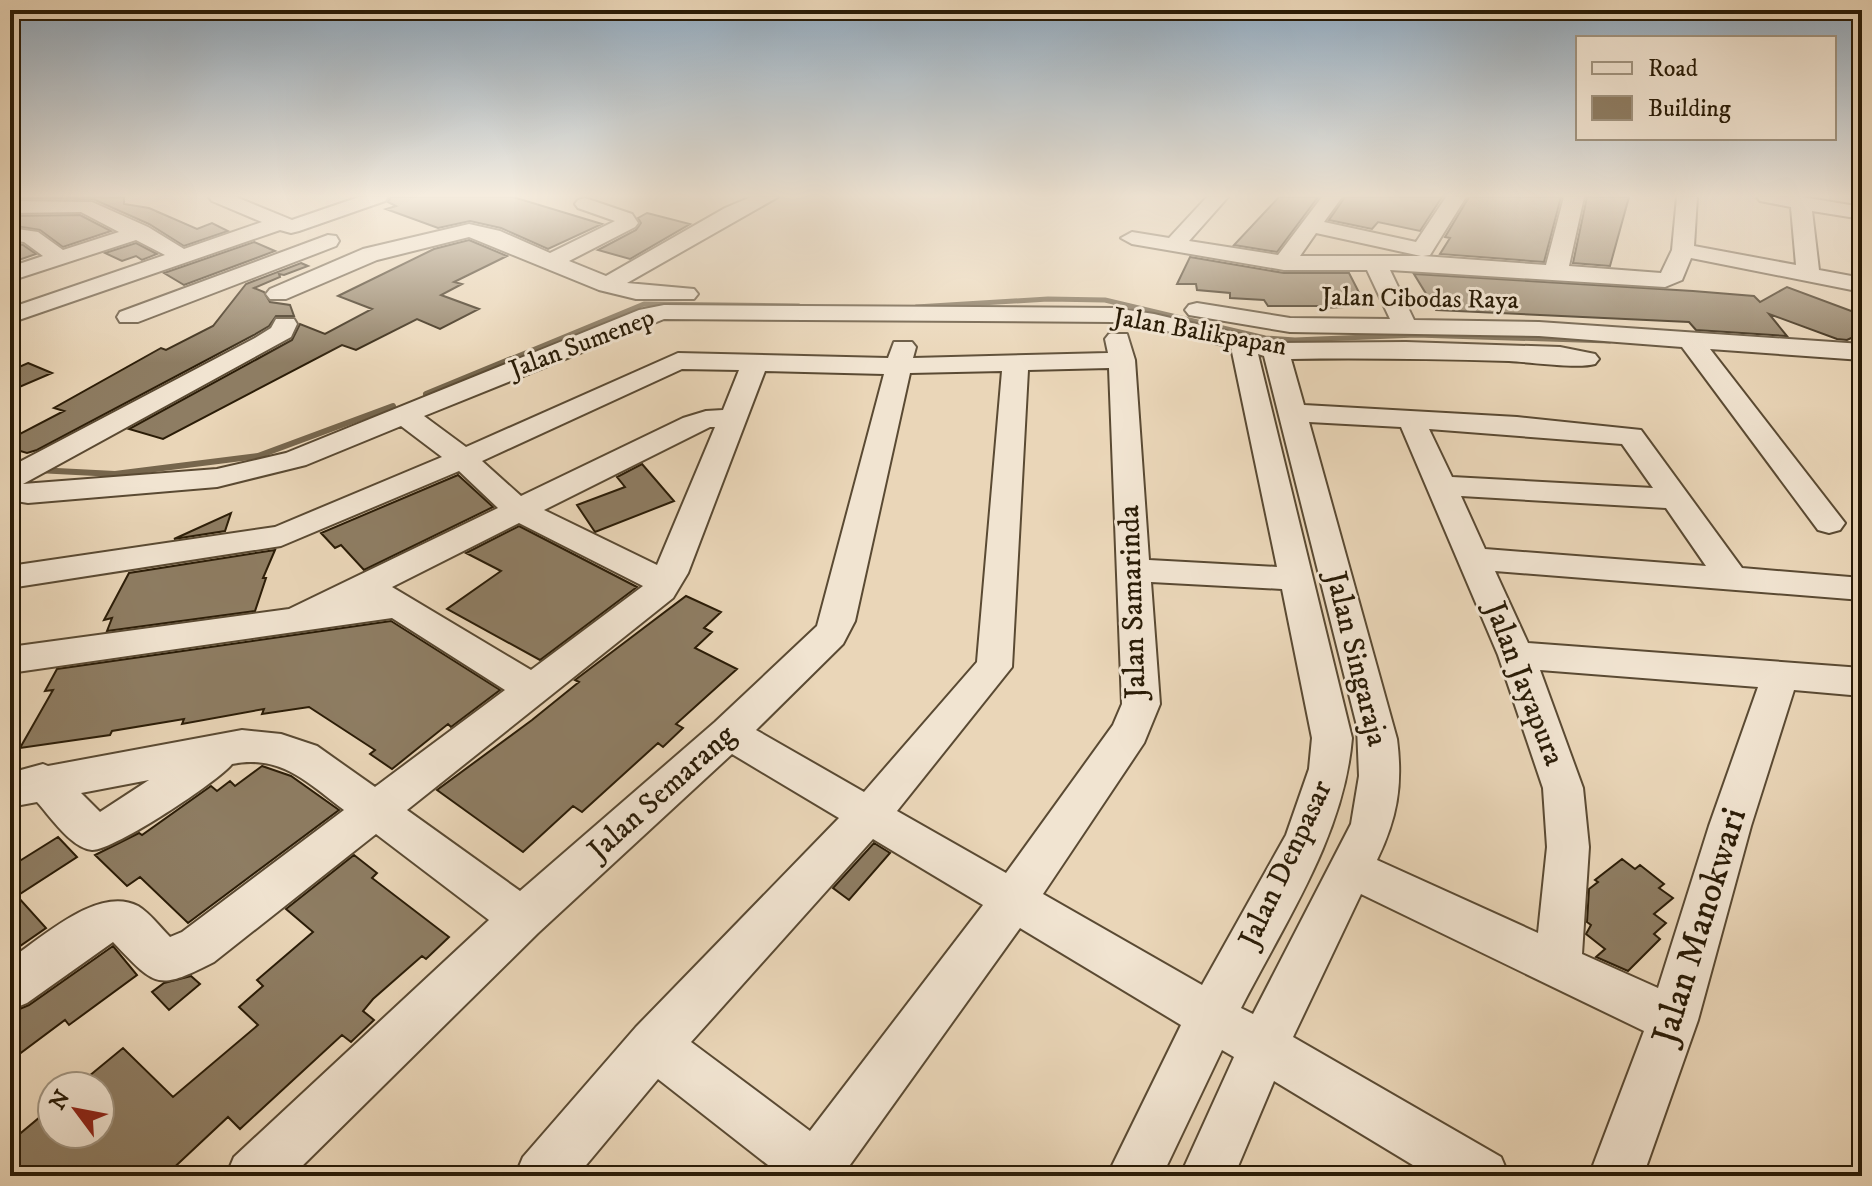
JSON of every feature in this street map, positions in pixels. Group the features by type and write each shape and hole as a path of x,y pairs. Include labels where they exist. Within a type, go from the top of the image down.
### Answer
{"street":[{"path":"53,252 61,258"},
{"path":"10,274 78,252"},
{"path":"10,307 170,252"},
{"path":"10,316 195,252"},
{"path":"129,317 298,252"},
{"path":"366,252 371,254"},
{"name":"Jalan Cibodas Raya","path":"371,254 381,252"},
{"name":"Jalan Cibodas Raya","path":"528,252 607,285 636,292 813,293 918,300 1068,292 1106,293 1290,325 1404,324 1539,329 1694,344 1862,352"},
{"path":"549,262 569,252"},
{"path":"607,285 663,252"},
{"path":"1219,252 1284,263 1376,265 1423,257"},
{"path":"1284,263 1292,252"},
{"path":"1406,252 1423,257 1556,272 1665,280 1674,275 1682,252"},
{"path":"1423,257 1426,252"},
{"path":"1556,272 1561,252"},
{"path":"1695,252 1862,285"},
{"path":"1806,252 1808,274"},
{"path":"278,294 371,254"},
{"path":"1376,265 1404,324"},
{"name":"Jalan Sumenep","path":"15,488 249,472 296,459 406,416 655,313 911,316"},
{"name":"Jalan Balikpapan","path":"911,316 1114,315 1154,321 1260,347 1560,355 1586,359"},
{"name":"Jalan Samarinda","path":"812,1172 1014,899 1130,732 1141,704 1122,360 1114,315"},
{"name":"Jalan Semarang","path":"253,1176 522,918 729,733 820,647 838,621 911,316"},
{"path":"15,488 54,456 264,343 282,332 285,324"},
{"path":"1694,344 1829,523"},
{"name":"Jalan Singaraja","path":"1207,1176 1238,1031 1352,869 1372,825 1380,791 1382,759 1376,726 1292,413 1260,347"},
{"name":"Jalan Denpasar","path":"1134,1176 1238,1031 1332,764 1332,738 1296,579 1260,347"},
{"path":"10,577 281,536 463,459 664,366 691,360 898,366 1122,360"},
{"path":"10,987 106,921 124,922 161,960 183,955 661,590 755,363"},
{"path":"542,1176 654,1045 869,815 994,667 1015,365"},
{"path":"1292,413 1615,433 1636,440 1731,577"},
{"path":"406,416 463,459 517,509 665,583"},
{"path":"292,622 693,424 706,419 735,417"},
{"name":"Jalan Jayapura","path":"1411,419 1516,655 1563,788 1568,847 1558,964"},
{"path":"1443,486 1676,499"},
{"path":"1474,559 1862,589"},
{"path":"1133,570 1296,579"},
{"path":"365,584 533,689"},
{"path":"10,660 396,606"},
{"path":"1516,655 1862,682"},
{"name":"Jalan Manokwari","path":"1616,1176 1673,1020 1730,826 1781,674"},
{"path":"729,733 1482,1176"},
{"path":"26,786 226,749 261,747 303,757 378,809 522,918"},
{"path":"26,786 93,832 105,830 226,749"},
{"path":"1352,869 1673,1020"},
{"path":"654,1045 812,1172"}],"building":[{"path":"10,252 36,254 10,263"},
{"path":"224,252 271,252 184,285 164,273"},
{"path":"427,252 498,252 507,256 454,282 462,284 441,295 479,309 440,329 417,319 356,350 342,345 163,439 129,429 292,340 300,324 325,334 372,309 338,296"},
{"path":"606,252 641,252 630,259"},
{"path":"1441,252 1547,252 1544,262"},
{"path":"1575,252 1614,252 1610,266 1573,263"},
{"path":"105,253 157,254 142,260 136,256 122,261"},
{"path":"1190,257 1284,273 1349,273 1366,306 1268,306 1264,300 1230,298 1230,293 1197,290 1196,284 1177,284"},
{"path":"301,263 308,266 279,274 280,277 254,288 264,292 270,302 290,305 294,316 276,316 269,326 254,335 37,450 27,453 10,448 10,439 64,411 54,408 161,348 166,350 213,326 246,284"},
{"path":"1414,274 1693,291 1754,296 1760,302 1787,287 1862,315 1862,333 1847,340 1837,339 1769,314 1787,336 1696,330 1689,322 1436,310"},
{"path":"28,363 52,373 10,391 10,371"},
{"path":"642,464 674,501 595,532 577,505 625,487 617,477"},
{"path":"458,475 493,507 364,570 341,545 335,548 321,533"},
{"path":"231,513 225,531 174,539"},
{"path":"519,526 637,587 540,660 447,609 501,571 466,553"},
{"path":"275,550 263,578 266,578 255,611 107,631 112,618 104,620 129,573"},
{"path":"686,596 721,612 704,628 712,632 695,648 737,669 676,724 683,728 663,747 658,743 582,812 573,806 523,852 437,790 532,720 579,682 575,680"},
{"path":"391,621 500,690 451,727 448,724 392,769 370,754 375,750 309,707 262,714 264,709 182,724 184,719 112,731 110,735 20,748 53,690 45,691 57,669"},
{"path":"262,766 291,776 339,810 188,923 140,877 127,886 95,855 139,833 142,835 211,786 217,791 230,781 235,786"},
{"path":"58,837 77,857 17,896 46,928 10,953 10,867"},
{"path":"874,843 890,853 849,900 833,888"},
{"path":"354,855 377,873 372,878 449,937 426,959 422,956 373,999 363,1011 374,1020 351,1042 342,1035 240,1129 228,1117 165,1176 10,1176 10,1142 36,1120 36,1150 116,1150 116,1070 96,1070 123,1048 173,1097 258,1025 239,1007 263,986 257,980 313,932 286,909"},
{"path":"1622,859 1635,869 1640,865 1664,884 1659,888 1673,898 1654,914 1666,923 1654,934 1660,939 1628,971 1596,957 1605,949 1586,934 1591,925 1587,922 1589,889 1598,882 1595,880"},
{"path":"113,946 137,975 69,1025 65,1020 10,1061 10,1013 29,1005"},
{"path":"191,976 200,984 169,1010 152,992 164,983"}],"waterway":[{"path":"916,307 1048,299 1105,300 1265,338 1295,340 1416,335 1610,341"},
{"path":"506,361 644,304 799,306"},
{"path":"426,394 511,359"},
{"path":"37,470 115,474 258,456 393,406"},
{"path":"10,457 26,465"}]}
